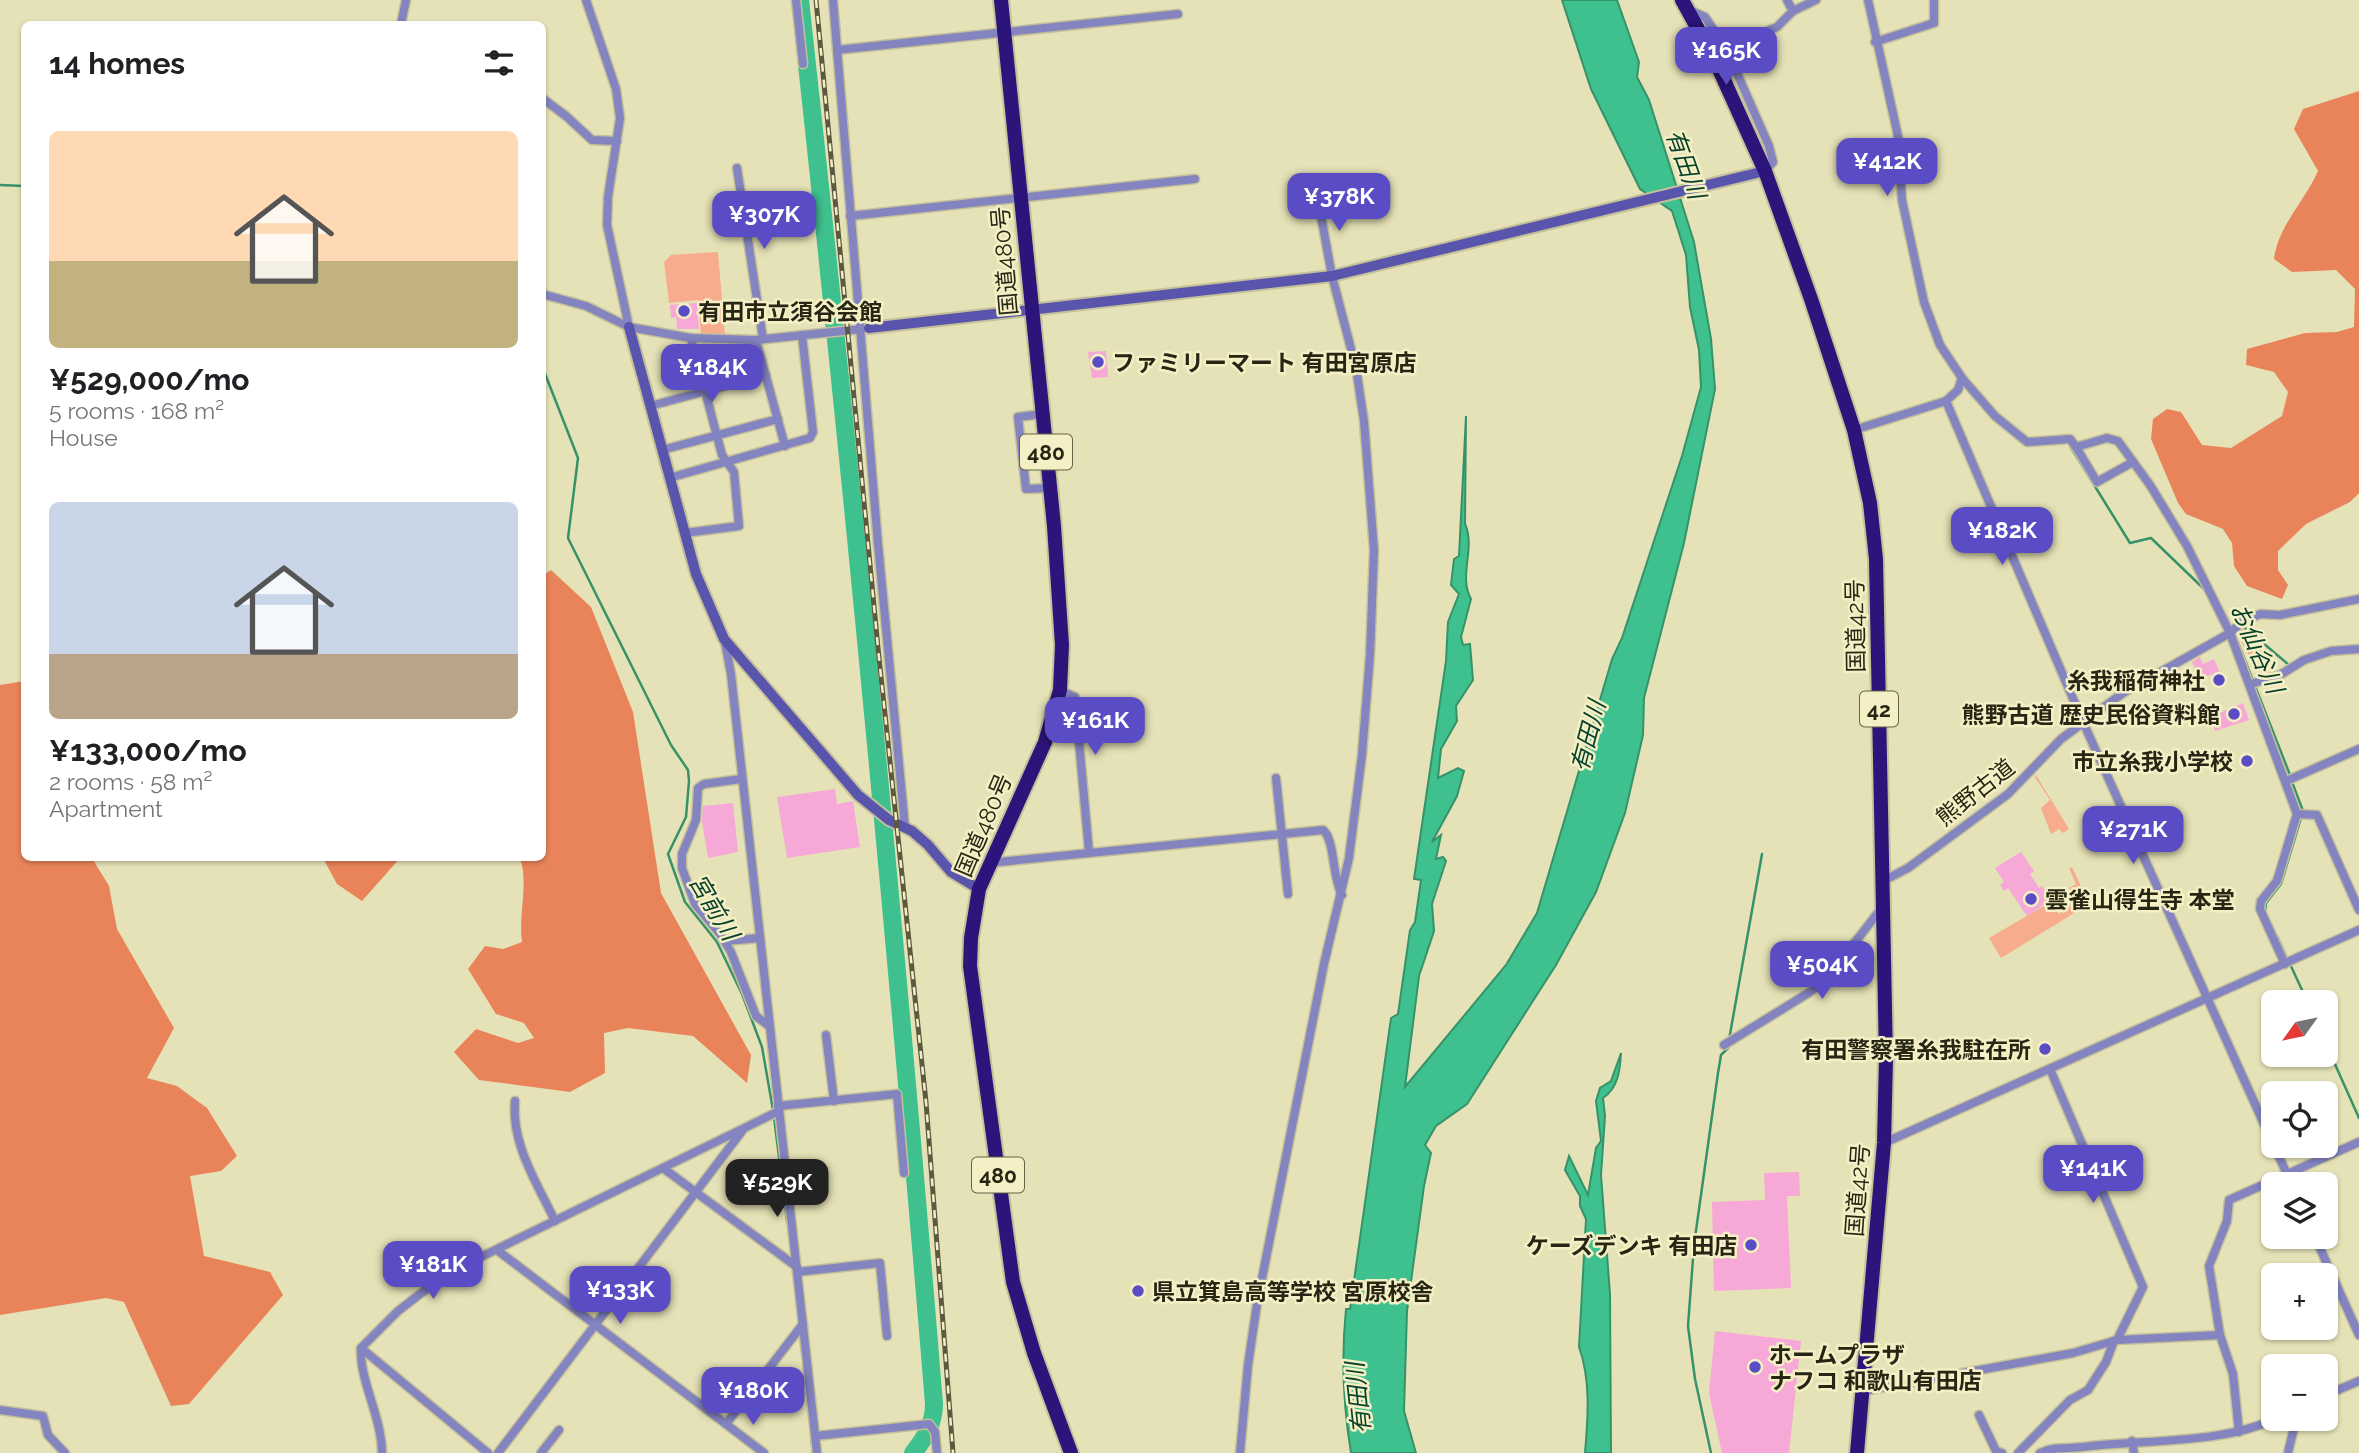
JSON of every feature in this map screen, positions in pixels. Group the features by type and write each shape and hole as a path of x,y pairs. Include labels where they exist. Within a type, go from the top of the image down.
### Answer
{"highway":[{"name":"国道480号","path":"1001,0 1062,634 1060,690 1045,742 979,889 971,938 972,996 1013,1282 1034,1353 1071,1453"},
{"name":"国道42号","path":"1684,4 1714,58 1765,171 1854,430 1870,503 1876,559 1886,1058 1884,1143 1857,1453"}],"street":[{"path":"402,21 406,0"},
{"path":"586,0 616,89 620,118 608,197 607,225 629,327 684,533 701,588 724,639 731,674 817,1453"},
{"path":"796,0 803,64"},
{"path":"833,0 850,216 864,328 905,827"},
{"path":"1787,0 1793,11"},
{"path":"1726,48 1777,27 1793,11 1816,0"},
{"path":"1868,0 1875,42 1898,136 1902,200 1924,302 1940,345 1962,378 1995,416 2022,439 2034,442 2070,439 2097,482 2133,462"},
{"path":"1875,42 1934,23 1934,0"},
{"path":"546,295 586,306 629,327 691,338 760,339 802,335 1332,276 1765,171 1773,162 1769,146 1726,48 1705,17 1684,4"},
{"path":"837,50 1178,14"},
{"path":"546,101 592,140 617,141"},
{"path":"737,168 766,375 785,446"},
{"path":"850,216 1195,179"},
{"path":"1240,1453 1246,1377 1257,1304 1324,964 1342,895 1362,755 1372,629 1374,551 1364,421 1356,368 1332,276 1317,194"},
{"path":"669,478 785,446 813,435 802,335"},
{"path":"684,533 739,526 734,472 722,455 691,338"},
{"path":"650,406 766,375"},
{"path":"1854,430 1946,401 1958,390 1962,378"},
{"path":"1946,401 2083,722 2261,1116"},
{"path":"1042,414 1018,417 1026,489 1050,488"},
{"path":"662,450 778,419"},
{"path":"2076,447 2112,437 2118,441 2187,546 2230,633 2251,684 2297,814 2277,881 2261,901 2260,909 2285,964"},
{"name":"熊野古道","path":"1881,882 1908,868 2008,794 2061,739 2123,693 2230,633 2244,620 2261,614 2280,615 2359,598"},
{"path":"724,639 849,786 877,812 905,827 928,845 957,878 979,889"},
{"path":"2251,684 2280,675 2304,660 2331,651 2359,649"},
{"path":"1060,690 1075,697 1089,852"},
{"path":"2286,781 2359,749"},
{"path":"1276,778 1288,894"},
{"path":"741,779 704,783 698,788 696,820 681,859 695,904 726,941 756,1016 769,1026"},
{"path":"2297,814 2317,815 2359,909"},
{"path":"989,863 1323,830 1328,834 1335,881 1342,895"},
{"path":"1724,1045 1810,992 1826,979 1882,908"},
{"path":"1884,1143 2359,930"},
{"path":"726,941 760,938"},
{"path":"826,1035 834,1101"},
{"path":"2018,1453 2070,1400 2088,1390 2106,1362 2143,1287 2050,1069"},
{"path":"382,1453 381,1431 362,1363 361,1348 398,1311 435,1282 744,1129 778,1108 897,1094 904,1173"},
{"path":"515,1101 513,1119 521,1149 555,1221"},
{"path":"498,1453 744,1129"},
{"path":"2292,1172 2359,1142"},
{"path":"663,1168 797,1270 880,1263 887,1336"},
{"path":"2239,1432 2233,1374 2220,1335 2209,1266 2227,1221 2229,1200 2261,1186"},
{"path":"2320,1249 2359,1335"},
{"path":"497,1250 764,1453"},
{"path":"726,1424 803,1324"},
{"path":"1864,1391 2073,1353 2116,1341 2220,1335"},
{"path":"361,1348 488,1453"},
{"path":"2338,1390 2359,1381"},
{"path":"0,1410 43,1416 48,1435 65,1453"},
{"path":"1979,1415 1996,1451 2002,1453"},
{"path":"815,1436 929,1424 935,1432 937,1453"},
{"path":"2040,1453 2053,1446 2075,1448 2132,1441 2186,1439 2252,1430 2261,1426"},
{"path":"541,1453 559,1430"},
{"path":"2288,1453 2293,1431"},
{"path":"2132,1441 2134,1453"}],"shaded area":[{"path":"2359,91 2359,493 2350,502 2306,524 2278,551 2278,570 2288,585 2282,599 2247,586 2234,566 2232,543 2223,529 2186,514 2178,503 2151,439 2153,419 2167,409 2181,412 2202,445 2231,448 2282,416 2288,392 2274,372 2246,365 2247,349 2305,333 2337,332 2354,327 2355,289 2336,270 2292,272 2274,259 2286,225 2318,171 2294,129 2303,109"},
{"path":"718,252 725,335 701,335 698,300 669,303 664,262 671,255"},
{"path":"551,570 591,607 633,712 661,893 751,1055 747,1083 693,1036 628,1028 604,1033 605,1073 570,1092 479,1080 454,1052 476,1029 518,1043 534,1038 524,1023 496,1014 468,969 485,946 503,949 522,942 524,879 521,861 546,861 546,573"},
{"path":"2242,628 2274,655 2255,666 2237,634"},
{"path":"21,682 21,861 94,861 109,886 117,929 174,1028 147,1078 177,1086 207,1108 237,1156 221,1171 190,1176 204,1256 270,1272 283,1295 189,1404 171,1406 124,1302 106,1298 0,1315 0,685"},
{"path":"2036,775 2069,829 2063,833 2059,829 2051,834 2041,808 2050,800"},
{"path":"325,861 397,861 362,901 337,884"},
{"path":"2072,867 2089,904 2001,958 1989,938 2051,902 2059,914 2076,902 2069,888 2076,884 2069,868"}],"water":[{"name":"有田川","path":"1562,0 1617,0 1639,62 1637,77 1649,100 1694,242 1711,339 1715,389 1684,543 1644,698 1643,735 1625,813 1596,892 1556,965 1467,1104 1436,1126 1425,1145 1431,1153 1407,1311 1404,1411 1416,1453 1351,1453 1344,1381 1346,1309 1350,1309 1391,1018 1398,1014 1410,930 1415,922 1421,880 1414,879 1446,661 1448,622 1459,594 1451,585 1454,559 1459,556 1466,416 1465,524 1469,543 1466,581 1471,599 1461,637 1463,645 1470,644 1473,680 1456,706 1457,721 1441,749 1438,778 1458,768 1464,771 1457,796 1432,842 1441,835 1436,859 1443,857 1446,861 1432,904 1434,931 1419,976 1405,1087 1506,965 1537,913 1612,659 1622,638 1682,456 1701,387 1699,350 1690,307 1686,255 1672,211 1640,189 1591,89"},
{"path":"1621,1053 1615,1084 1603,1098 1605,1116 1601,1175 1610,1294 1611,1453 1585,1453 1587,1386 1579,1347 1586,1219 1580,1206 1580,1196 1565,1170 1569,1156 1588,1195 1596,1148 1601,1141 1596,1101 1600,1088 1611,1081"}],"building":[{"name":"有田市立須谷会館","path":"697,303 699,329 677,329 676,317 671,318 670,305"},
{"name":"ファミリーマート 有田宮原店","path":"1106,351 1108,377 1092,378 1088,352"},
{"name":"糸我稲荷神社","path":"2200,657 2203,664 2214,659 2222,678 2215,681 2212,674 2203,678 2199,667 2195,668 2192,662"},
{"name":"熊野古道 歴史民俗資料館","path":"2243,703 2249,720 2215,731 2210,717"},
{"path":"835,789 837,804 853,801 860,847 787,858 777,797"},
{"path":"733,803 738,852 708,858 702,821 703,806"},
{"path":"2021,852 2034,871 2030,874 2039,888 2042,886 2047,894 2058,887 2060,890 2063,888 2073,903 2059,912 2051,900 2027,916 2008,888 2004,891 2000,884 2004,882 1995,868"},
{"name":"ケーズデンキ 有田店","path":"1799,1172 1800,1196 1787,1196 1791,1288 1714,1291 1712,1202 1765,1200 1764,1173"},
{"name":"ホームプラザ ナフコ 和歌山有田店","path":"1715,1331 1801,1341 1789,1453 1722,1453 1709,1393"}],"waterway":[{"path":"800,0 872,701 934,1404 928,1430 913,1453"},
{"name":"宮前川","path":"0,185 21,186"},
{"name":"宮前川","path":"546,376 578,458 568,538 671,745 688,770 686,817 668,854 685,902 717,942 742,994 762,1047 773,1110"},
{"name":"お仙谷川","path":"2038,445 2055,444"},
{"name":"お仙谷川","path":"2070,446 2130,543 2151,538 2204,589"},
{"name":"お仙谷川","path":"2223,610 2232,629"},
{"path":"2243,626 2289,665"},
{"name":"お仙谷川","path":"2235,635 2290,775"},
{"name":"お仙谷川","path":"2292,782 2303,811"},
{"name":"お仙谷川","path":"2265,911 2266,903 2281,884 2301,818"},
{"path":"1729,1040 1762,854"},
{"name":"お仙谷川","path":"2277,936 2287,958"},
{"name":"お仙谷川","path":"2290,964 2302,990"},
{"path":"1711,1453 1695,1379 1688,1326 1694,1245 1718,1073 1721,1055 1728,1048"},
{"name":"お仙谷川","path":"2337,1068 2359,1118"},
{"name":"宮前川","path":"774,1117 787,1221"},
{"name":"宮前川","path":"811,1436 813,1453"}],"railway":[{"path":"816,0 878,648 926,1102 953,1453"}],"place":[{"name":"有田市立須谷会館","path":"684,311"},
{"name":"ファミリーマート 有田宮原店","path":"1098,362"},
{"name":"糸我稲荷神社","path":"2219,680"},
{"name":"熊野古道 歴史民俗資料館","path":"2234,714"},
{"name":"市立糸我小学校","path":"2247,761"},
{"name":"雲雀山得生寺 本堂","path":"2031,899"},
{"name":"有田警察署糸我駐在所","path":"2045,1049"},
{"name":"ケーズデンキ 有田店","path":"1751,1245"},
{"name":"県立箕島高等学校 宮原校舎","path":"1138,1291"},
{"name":"ホームプラザ ナフコ 和歌山有田店","path":"1755,1367"}]}
